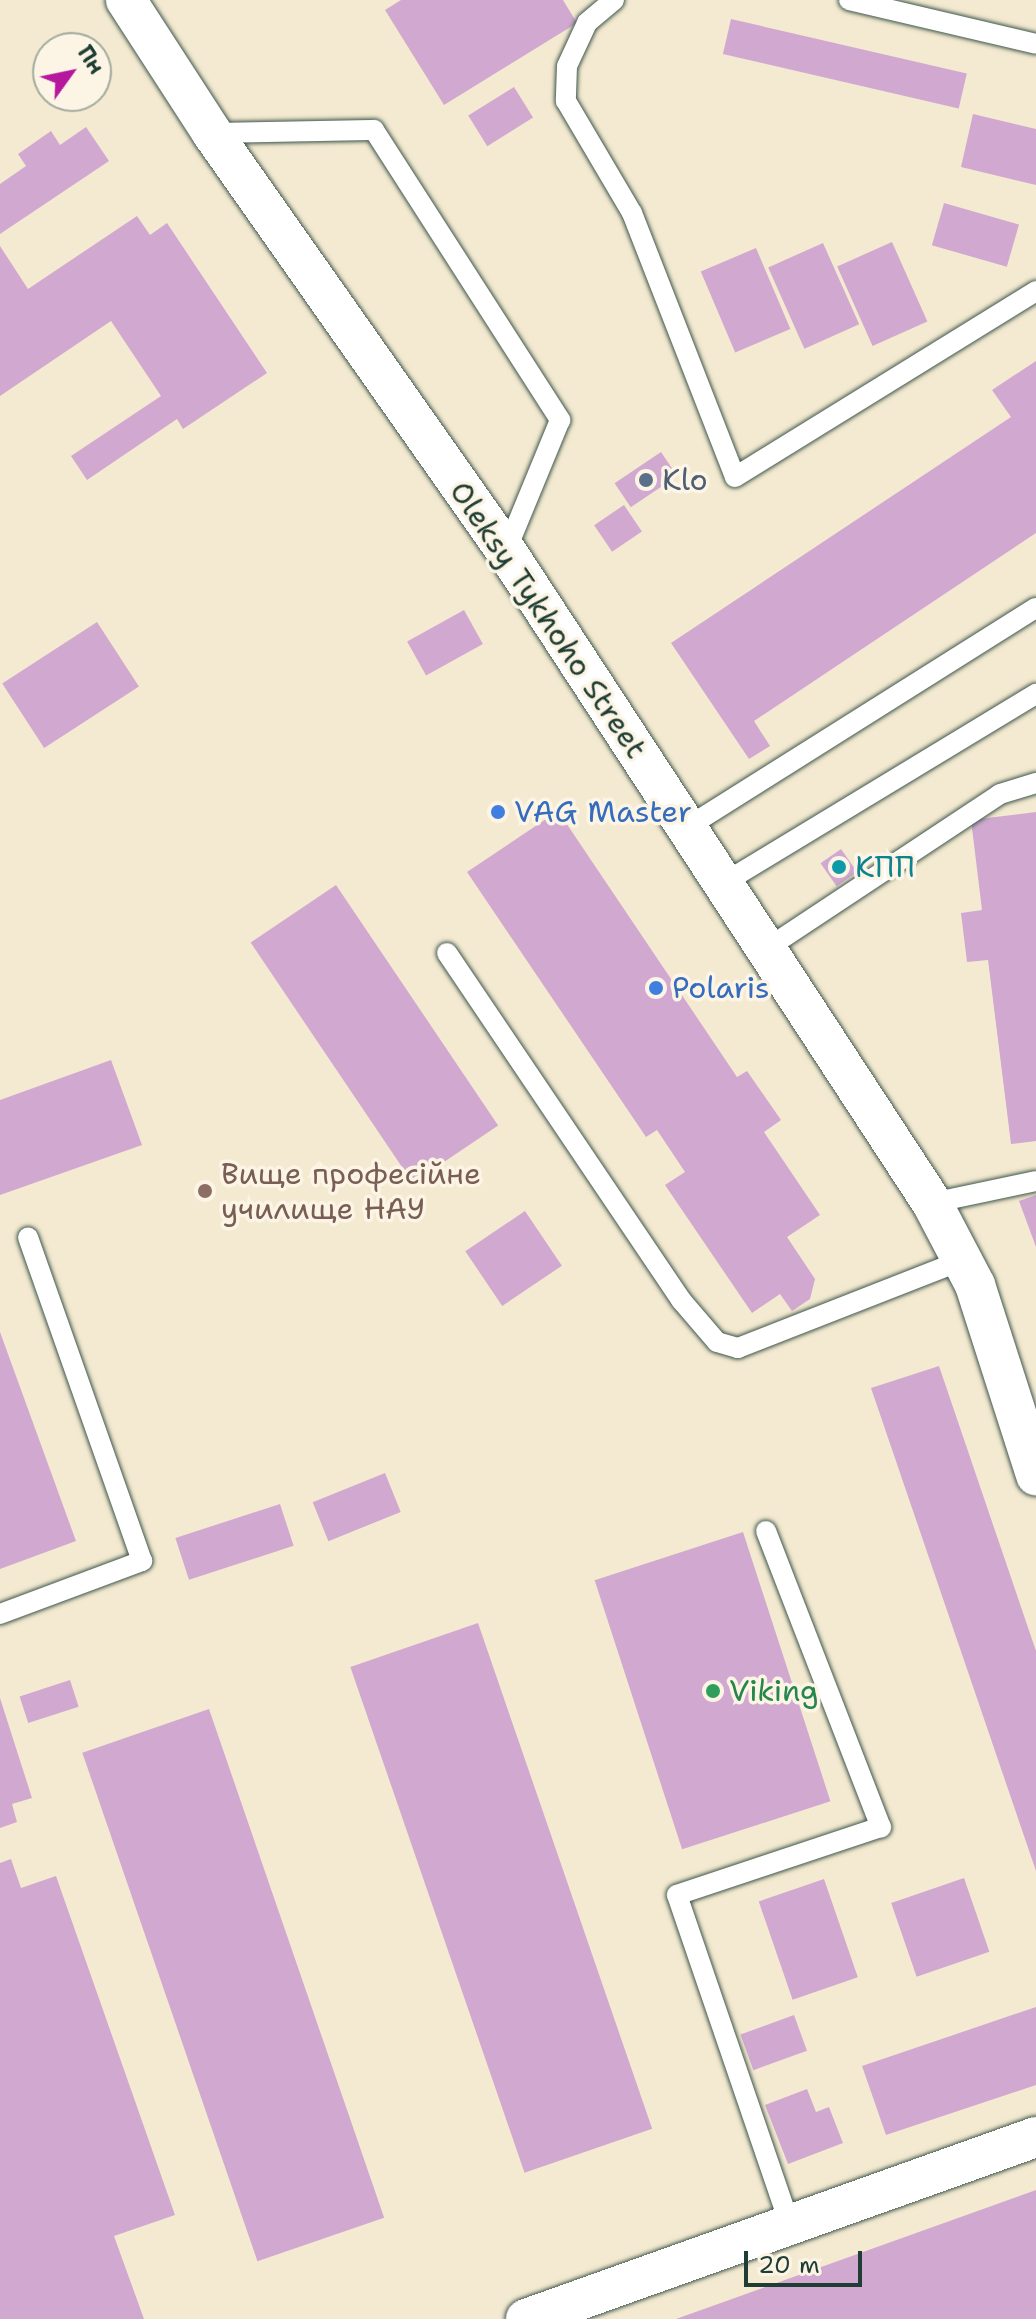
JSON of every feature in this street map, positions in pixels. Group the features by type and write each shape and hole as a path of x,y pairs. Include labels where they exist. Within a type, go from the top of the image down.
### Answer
{"street":[{"name":"Oleksy Tykhoho Street","path":"126,0 212,133 506,551 763,951 932,1203 975,1285 1036,1475"},
{"path":"526,2319 1036,2137"}],"lane":[{"path":"614,0 587,23 567,66 566,101 632,213 735,477 1036,291"},
{"path":"849,0 1036,44"},
{"path":"212,133 374,130 560,420 506,551"},
{"path":"686,828 1036,608"},
{"path":"722,884 1036,694"},
{"path":"763,951 1000,794 1036,783"},
{"path":"447,953 681,1300 717,1342 738,1348 962,1260"},
{"path":"932,1203 1036,1181"},
{"path":"0,1614 142,1561 28,1237"},
{"path":"766,1531 881,1827 677,1895 790,2225"}],"building":[{"path":"401,0 563,0 577,23 444,105 385,10"},
{"path":"731,19 967,73 959,109 723,54"},
{"path":"514,87 533,118 487,146 468,116"},
{"path":"973,114 1036,129 1036,185 961,167"},
{"path":"86,127 109,161 0,234 0,184 26,166 18,154 51,131 60,145"},
{"path":"944,203 1019,224 1007,267 932,245"},
{"path":"137,216 150,235 167,223 267,373 183,429 177,419 87,480 71,456 161,396 111,321 0,396 0,246 28,289"},
{"path":"892,242 927,321 873,346 837,266"},
{"path":"823,243 859,324 804,349 768,267"},
{"path":"756,248 790,329 735,352 701,271"},
{"path":"1036,361 1036,533 754,721 770,746 749,759 671,643 1011,417 992,390"},
{"name":"Klo","path":"661,452 677,476 631,507 615,483"},
{"path":"624,505 642,532 612,552 594,525"},
{"path":"464,610 483,644 426,676 407,642"},
{"path":"97,622 139,687 44,748 2,684"},
{"path":"558,811 737,1077 747,1071 781,1120 764,1132 820,1215 787,1237 815,1279 810,1299 792,1311 780,1294 752,1313 665,1185 685,1172 657,1130 646,1137 467,872"},
{"path":"1036,812 1036,1141 1011,1144 988,960 967,962 961,913 982,910 971,820"},
{"name":"КПП","path":"841,849 857,872 837,886 821,863"},
{"path":"336,885 498,1125 413,1183 251,943"},
{"path":"111,1060 142,1145 0,1195 0,1100"},
{"path":"1036,1195 1036,1247 1019,1201"},
{"path":"525,1211 562,1266 502,1306 465,1251"},
{"path":"0,1332 76,1541 0,1569"},
{"path":"939,1366 1036,1651 1036,1871 871,1388"},
{"path":"385,1473 401,1512 328,1541 313,1502"},
{"path":"280,1504 294,1546 189,1580 175,1538"},
{"name":"Viking","path":"743,1532 830,1801 682,1849 595,1580"},
{"path":"478,1623 652,2129 525,2173 350,1667"},
{"path":"70,1680 79,1707 28,1723 20,1696"},
{"path":"0,1698 32,1798 12,1804 17,1822 0,1828"},
{"path":"209,1709 384,2218 257,2261 82,1753"},
{"path":"11,1859 21,1888 56,1876 175,2215 114,2236 144,2319 0,2319 0,1863"},
{"path":"964,1878 989,1952 917,1977 891,1903"},
{"path":"824,1879 858,1977 793,2000 759,1901"},
{"path":"1036,2007 1036,2085 886,2135 862,2066"},
{"path":"794,2015 807,2051 753,2070 740,2034"},
{"path":"807,2089 816,2112 829,2107 843,2143 788,2164 765,2105"},
{"path":"1036,2190 1036,2319 676,2319"}],"place":[{"name":"Klo","path":"646,480"},
{"name":"VAG Master","path":"498,812"},
{"name":"КПП","path":"839,867"},
{"name":"Polaris","path":"656,988"},
{"name":"Вище професійне училище НАУ","path":"205,1191"},
{"name":"Viking","path":"713,1691"}]}
